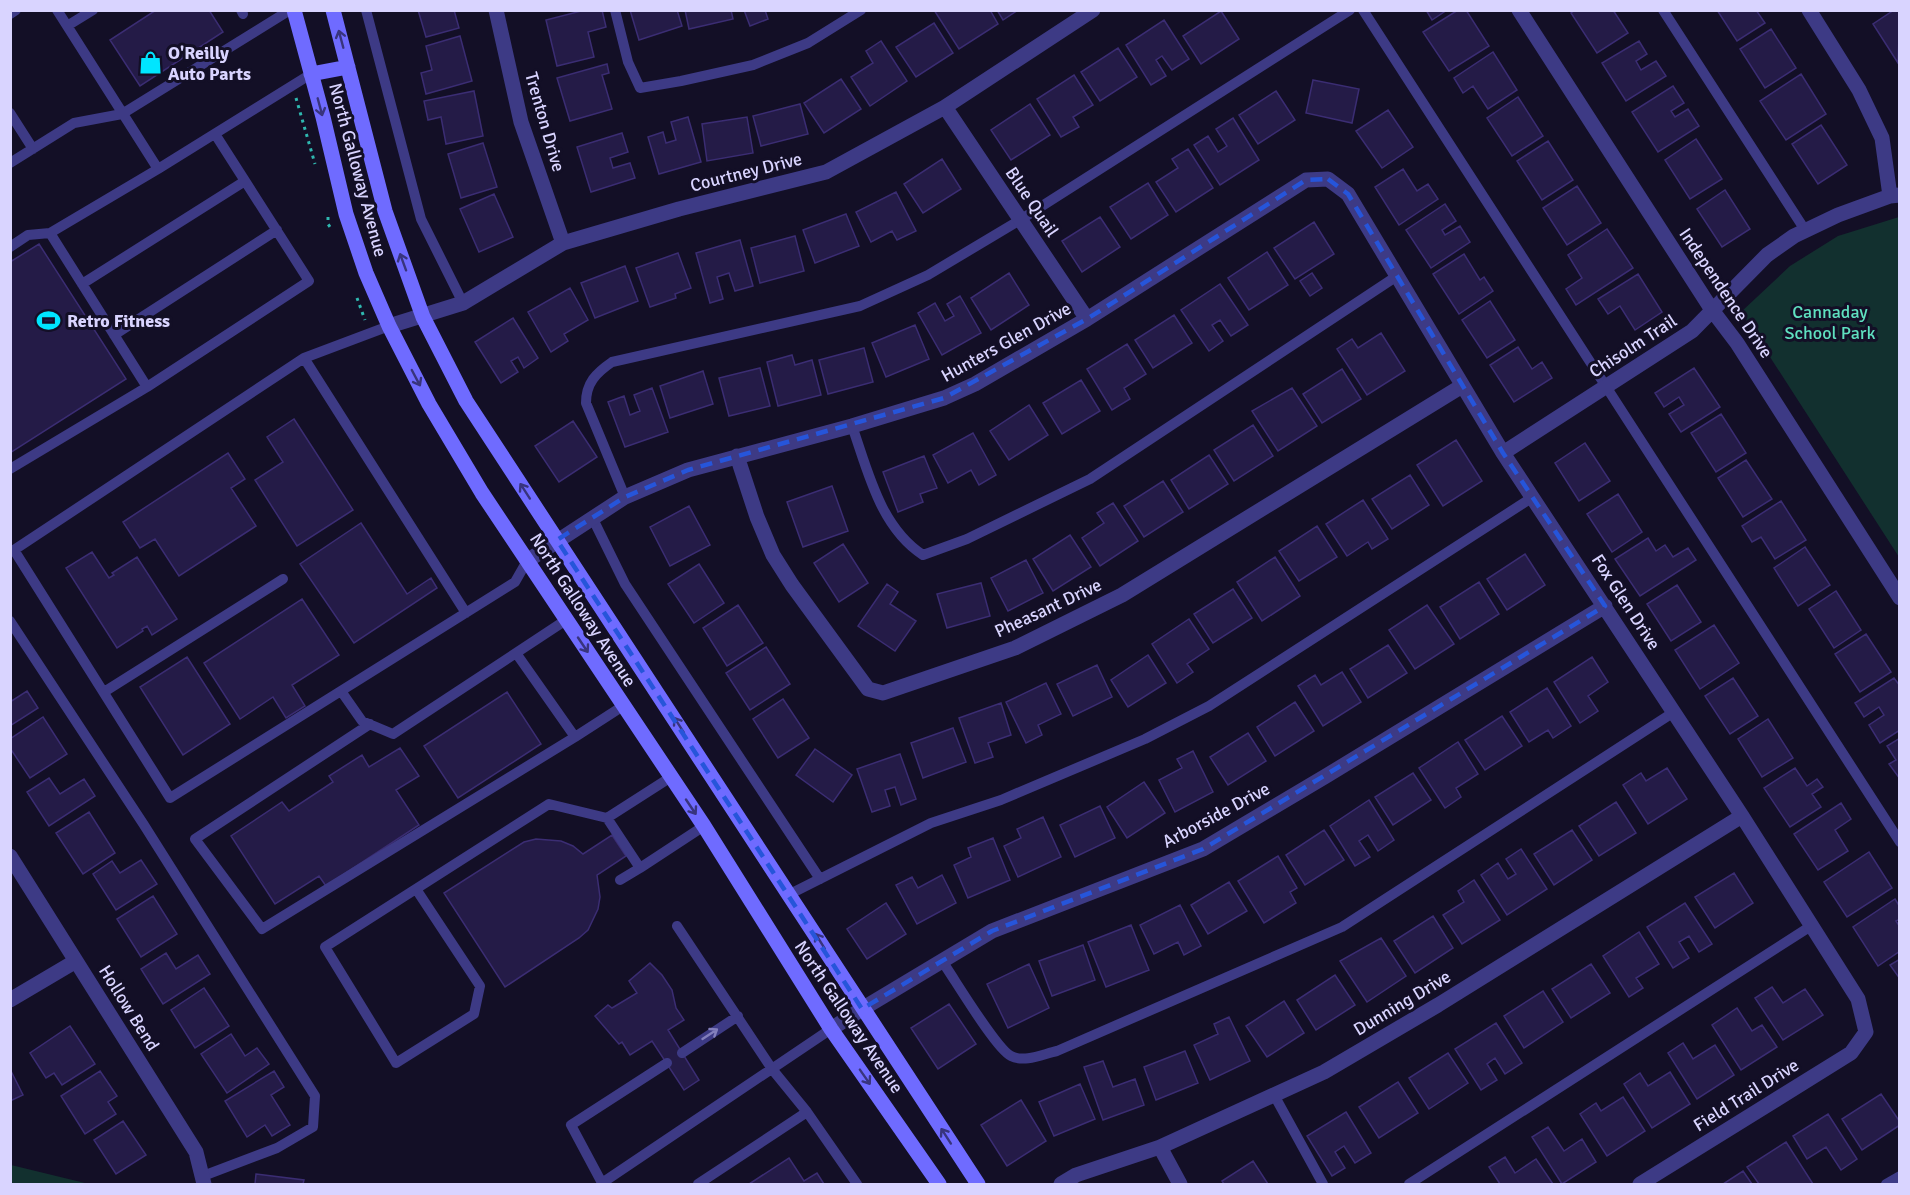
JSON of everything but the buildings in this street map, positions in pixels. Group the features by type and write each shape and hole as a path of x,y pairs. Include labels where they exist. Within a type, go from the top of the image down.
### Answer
{"main road":[{"name":"North Galloway Avenue","path":"292,10 311,74 346,214 366,273 389,326 429,404 482,493 704,826 831,1029 939,1185"},
{"name":"North Galloway Avenue","path":"333,10 385,211 423,317 466,401 978,1185"},
{"path":"311,74 348,67"}],"street":[{"name":"Trenton Drive","path":"496,10 521,123 563,243"},
{"name":"Courtney Drive","path":"389,326 463,303 563,243 679,209 826,172 945,107 1093,10"},
{"name":"Independence Drive","path":"1519,10 1712,310 1737,343 1899,598"},
{"path":"1809,10 1859,90 1882,138 1895,195"},
{"name":"Blue Quail","path":"945,107 1087,320"},
{"name":"Hunters Glen Drive","path":"527,561 625,497 688,470 852,426 944,398 975,384 1087,320 1306,180 1328,179 1348,194"},
{"name":"Fox Glen Drive","path":"1348,194 1503,453 1742,816 1858,999 1866,1032"},
{"name":"Chisolm Trail","path":"1503,453 1679,341 1692,331 1767,255 1794,236 1838,215 1895,195"},
{"name":"Pheasant Drive","path":"736,456 773,555 792,585 868,689 883,693 1015,648 1122,595 1462,386"},
{"name":"Arborside Drive","path":"831,1029 992,931 1203,849 1605,606"},
{"name":"Dunning Drive","path":"1061,1185 1076,1175 1160,1147 1324,1072 1438,1005 1742,816"},
{"name":"Hollow Bend","path":"10,856 196,1152 203,1180"},
{"path":"10,1000 76,961"},
{"name":"Field Trail Drive","path":"1640,1185 1851,1053 1866,1032"},
{"path":"1160,1147 1180,1185"}],"lane":[{"path":"10,14 16,10"},
{"path":"57,10 158,169"},
{"path":"67,26 93,10"},
{"path":"10,163 74,123 122,114 292,10"},
{"path":"366,10 422,219 463,303"},
{"path":"615,10 628,62 640,88 753,65 808,44 861,10"},
{"path":"625,497 586,404 586,392 590,381 612,362 860,306 928,275 1020,220 1350,10"},
{"path":"1364,10 1899,842"},
{"path":"1663,10 1805,230"},
{"path":"10,247 28,235 50,233 311,74"},
{"path":"10,113 33,149"},
{"path":"10,469 147,387 309,281 215,134"},
{"path":"82,284 246,181"},
{"path":"114,335 277,230"},
{"path":"50,233 147,387"},
{"path":"852,426 877,497 893,525 909,546 922,555 967,539 1090,479 1397,276"},
{"path":"389,326 304,358 14,550 170,798 515,582 527,561"},
{"path":"304,358 466,613"},
{"path":"790,894 931,822 1001,800 1144,740 1209,706 1533,498"},
{"path":"592,517 625,585 820,879"},
{"path":"104,692 283,579"},
{"path":"341,691 362,720 393,734 566,620"},
{"path":"10,621 144,825 315,1095 313,1127 277,1148 203,1180"},
{"path":"516,653 575,737"},
{"path":"370,724 195,839 262,929 623,706"},
{"path":"942,960 996,1042 1011,1056 1027,1059 1057,1051 1342,927 1674,712"},
{"path":"607,818 670,777"},
{"path":"416,889 480,986 474,1014 396,1063 325,947 549,804 607,818 640,867"},
{"path":"620,880 704,826"},
{"path":"677,926 772,1069 807,1112 857,1185"},
{"path":"1409,1185 1811,926"},
{"path":"682,1053 738,1016"},
{"path":"667,1063 571,1125 603,1184 831,1029"},
{"path":"1274,1095 1323,1185"},
{"path":"698,1185 807,1112"},
{"path":"1886,1185 1899,1176"}],"highlighted area":[{"path":"1328,179 1348,194 1503,453 1605,606 1203,849 992,931 862,1009 557,540 625,497 688,470 944,398 1087,319 1306,180"}],"green space":[{"name":"Cannaday School Park","path":"1900,217 1899,557 1741,312 1790,266 1838,236"},
{"path":"11,1165 89,1184 11,1184"}],"place":[{"name":"O'Reilly Auto Parts","path":"150,63"},
{"name":"Retro Fitness","path":"49,321"}]}
